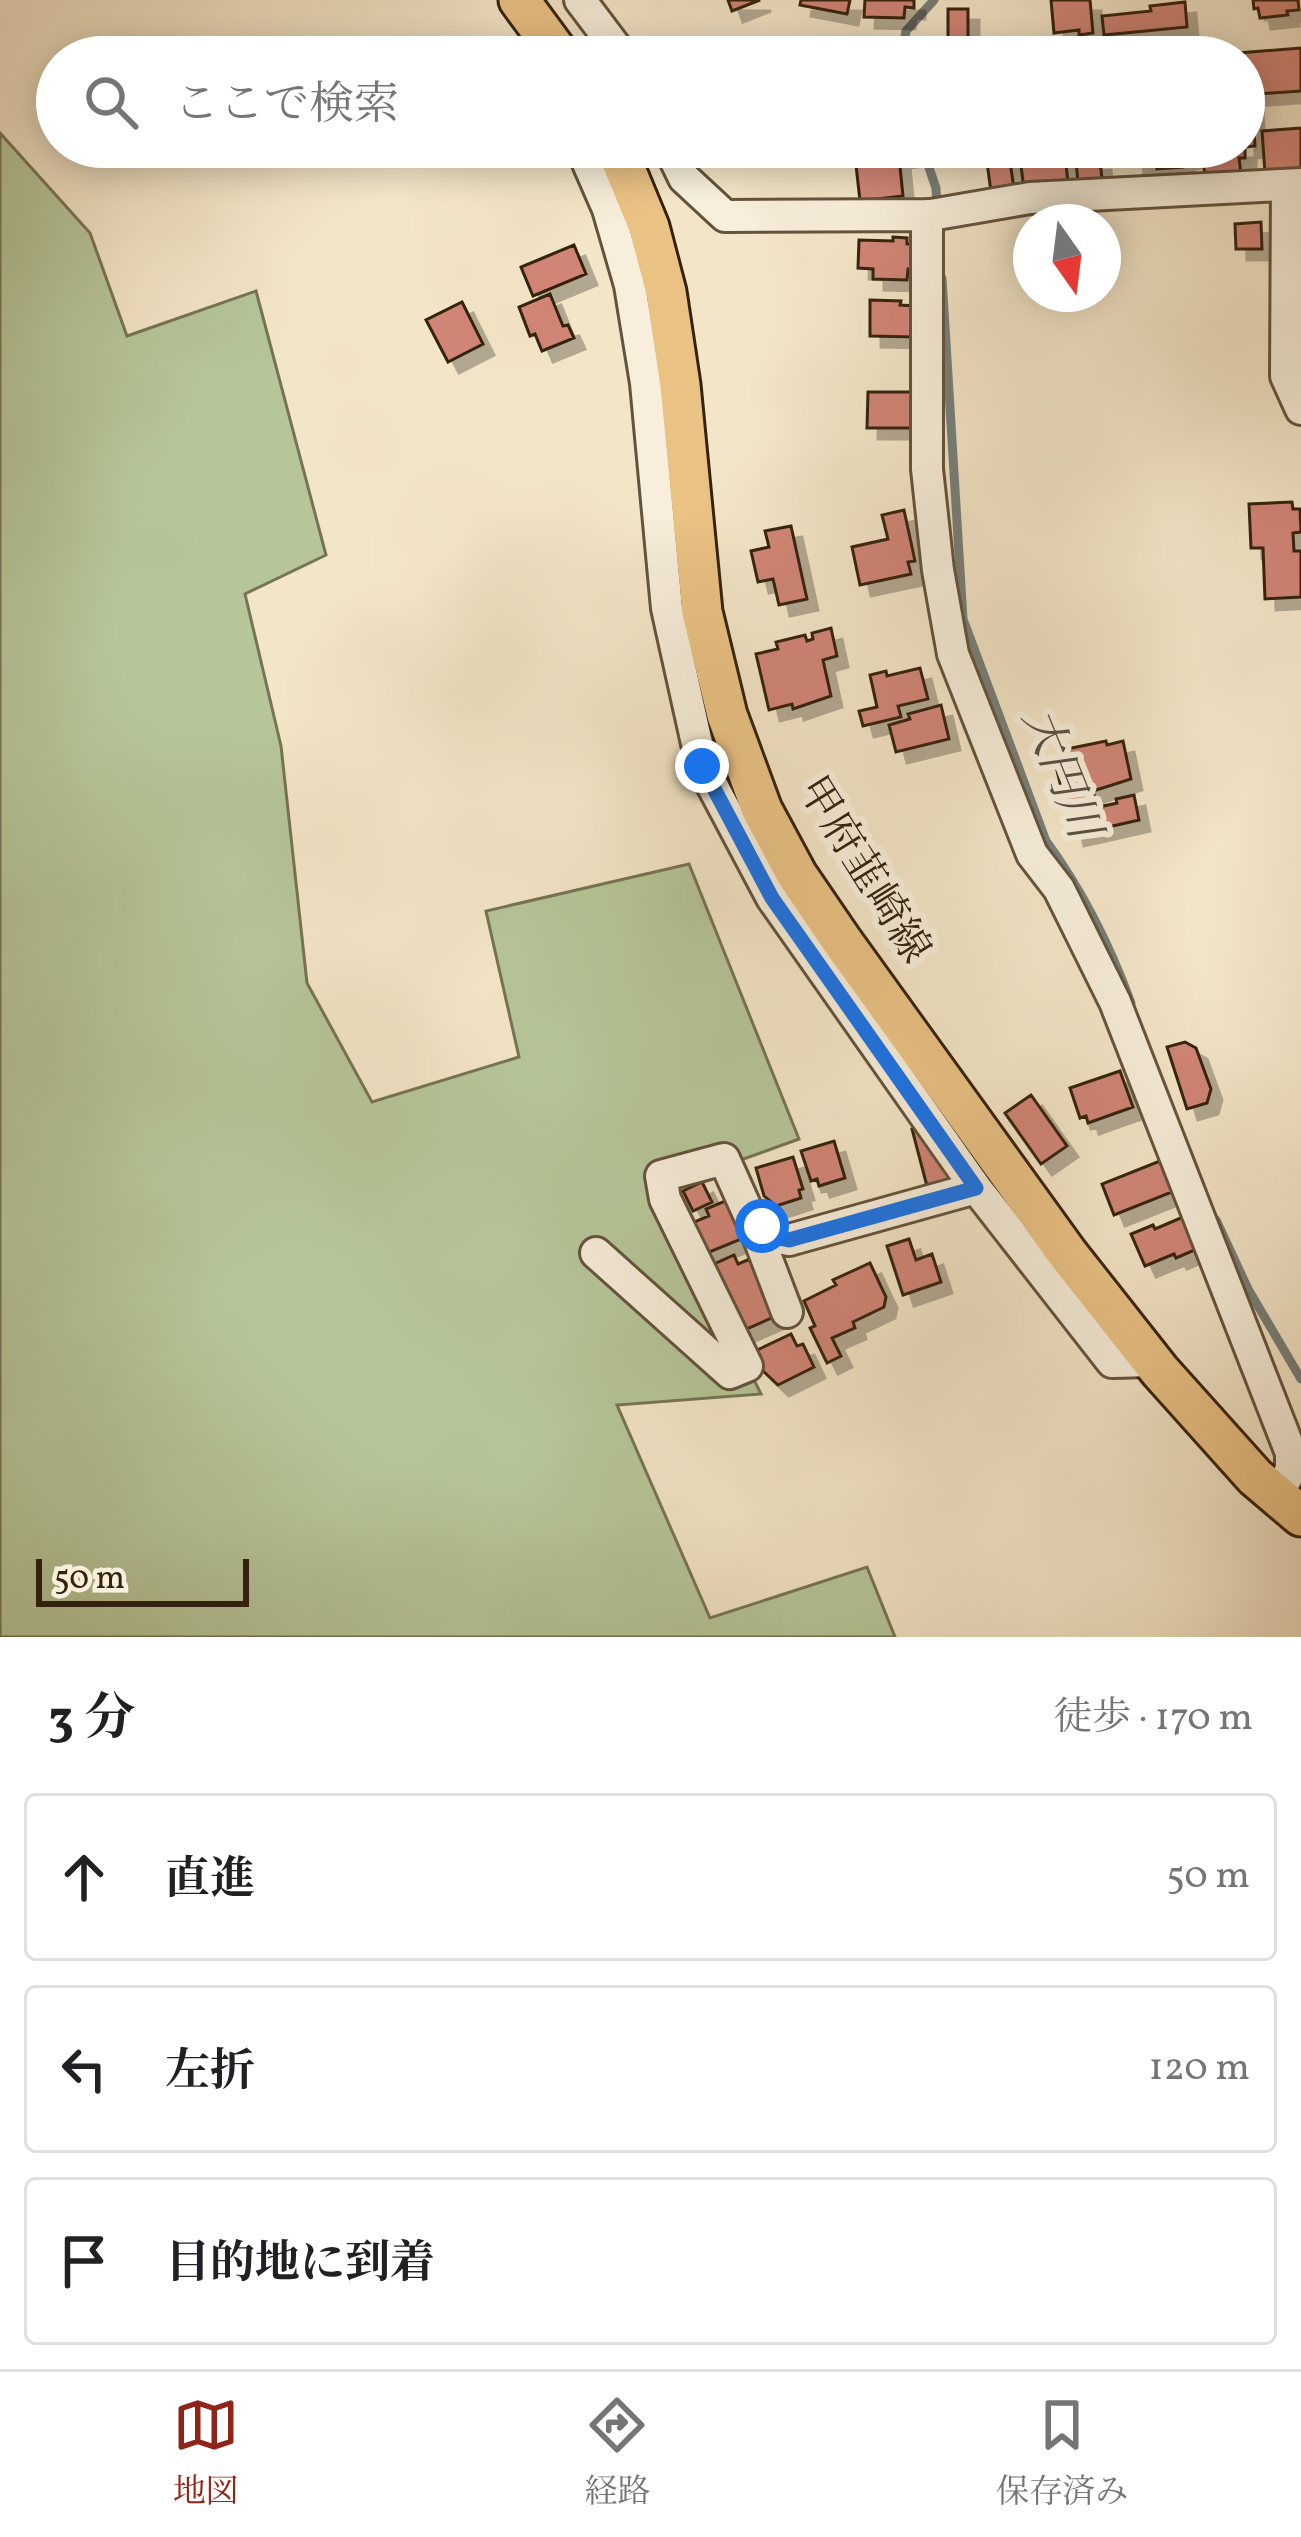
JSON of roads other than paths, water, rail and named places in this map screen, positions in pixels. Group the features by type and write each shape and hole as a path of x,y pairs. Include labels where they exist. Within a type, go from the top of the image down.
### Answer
{"main road":[{"path":"519,0 546,36"},
{"name":"甲府韮崎線","path":"625,168 649,227 666,292 702,612 728,715 763,810 797,875 1067,1252 1152,1361 1255,1477 1289,1507"}],"street":[{"path":"580,0 607,36"},
{"path":"590,168 608,208 630,285 646,382 667,608 702,766 772,898 976,1188 1112,1362 1152,1361"},
{"path":"679,168 725,216 935,215 1030,198 1294,184 1286,376 1301,410"},
{"path":"935,215 928,469 953,653 1032,854 1059,889 1166,1104 1291,1453 1289,1507"},
{"path":"596,1253 730,1373 747,1366 665,1199 661,1176 724,1159 787,1312"},
{"path":"755,1228 762,1226 773,1237 789,1240 976,1188"}],"waterway":[{"name":"大円川","path":"905,36 934,0"},
{"name":"大円川","path":"929,168 937,207"},
{"name":"大円川","path":"942,278 963,619 1046,841 1094,919 1131,1003"},
{"name":"大円川","path":"1216,1220 1248,1289 1301,1379"}]}
